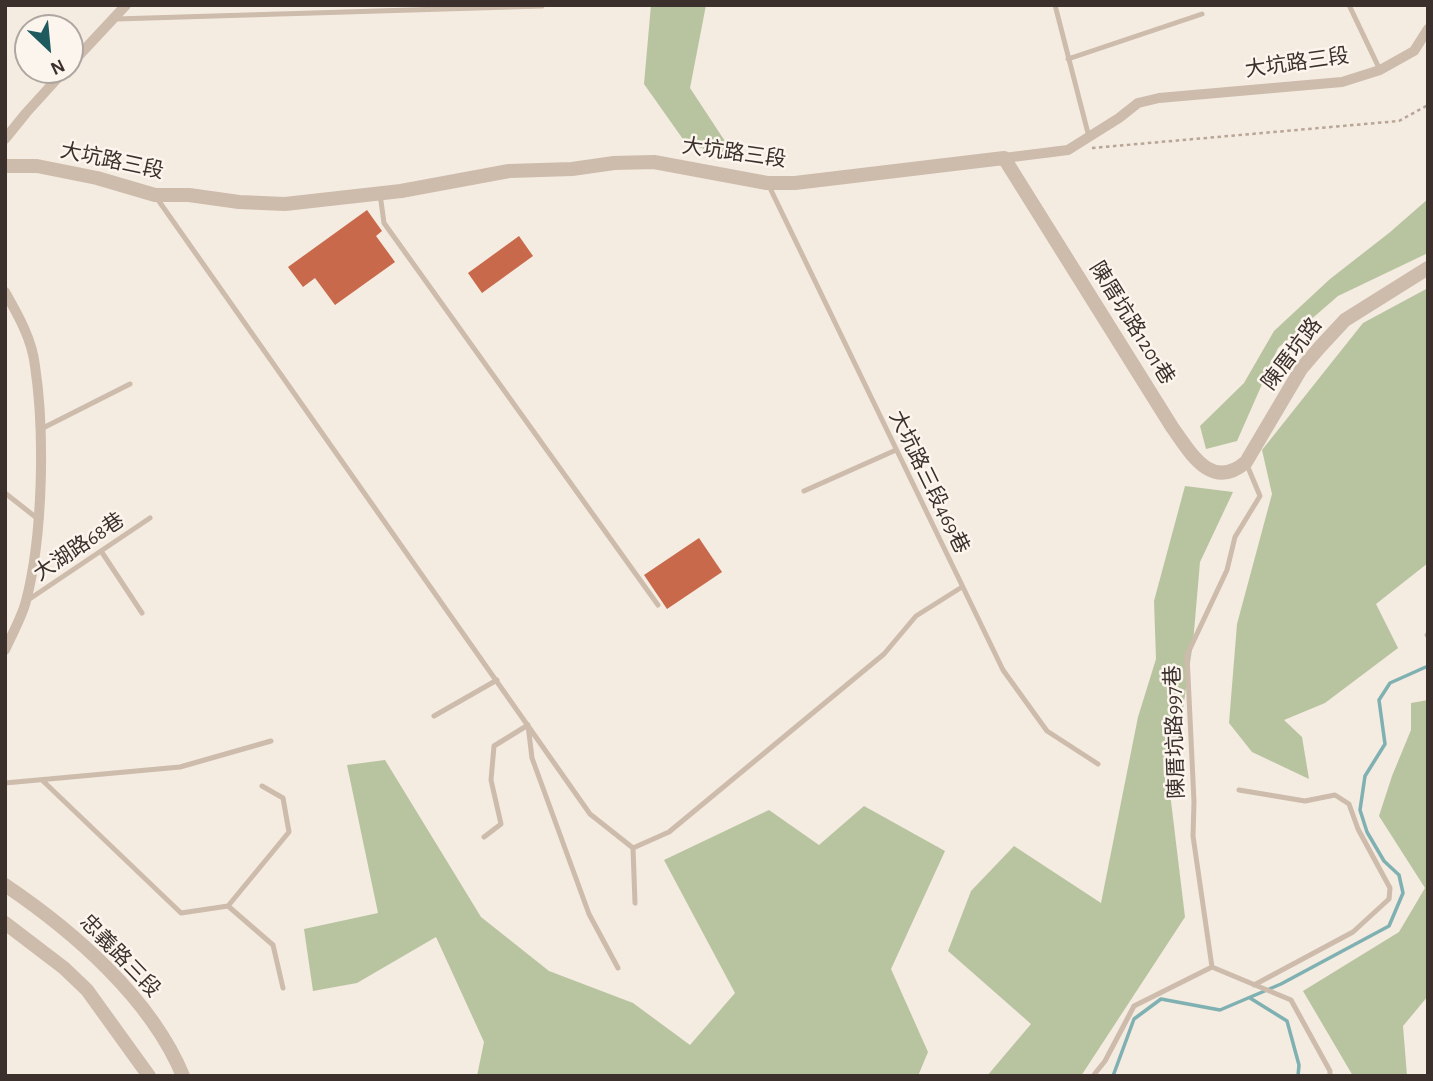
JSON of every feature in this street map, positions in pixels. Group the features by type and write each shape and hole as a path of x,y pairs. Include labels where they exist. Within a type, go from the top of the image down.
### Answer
{"street":[{"path":"84,50 126,5"},
{"name":"大坑路三段","path":"5,166 37,166 97,178 155,195 189,195 239,202 285,204 380,194 509,171 572,169 614,163 654,162 767,183 795,183 1068,150 1090,143 1138,103 1159,98 1342,82 1380,70 1414,51 1428,29"},
{"path":"5,139 52,84"},
{"name":"陳厝坑路1201巷","path":"1004,158 1191,453 1204,468 1220,473 1238,469 1246,462"},
{"name":"陳厝坑路","path":"1246,462 1301,369 1318,348 1345,320 1428,268"},
{"path":"5,292 28,337 35,365 39,430 38,519 26,602 5,650"},
{"name":"忠義路三段","path":"5,885 44,912 103,964 146,1012 183,1076"},
{"path":"5,923 64,968 87,990 149,1076"}],"lane":[{"path":"1055,5 1090,143"},
{"path":"1349,5 1380,70"},
{"path":"113,19 542,6"},
{"path":"1068,59 1202,14"},
{"name":"大坑路三段469巷","path":"767,183 1003,670 1047,731 1098,764"},
{"path":"380,194 384,222 658,605"},
{"path":"155,195 590,814 633,848 635,903"},
{"path":"39,430 130,384"},
{"path":"804,491 896,450"},
{"name":"陳厝坑路997巷","path":"1212,967 1193,836 1188,655 1227,570 1235,537 1260,496 1246,462"},
{"path":"5,493 38,519"},
{"name":"大湖路68巷","path":"26,602 150,519"},
{"path":"101,551 142,612"},
{"path":"633,848 669,832 884,654 916,615 962,587"},
{"path":"434,716 497,680"},
{"path":"484,837 501,824 491,780 494,746 528,725"},
{"path":"528,725 532,758 584,901 618,968"},
{"path":"5,783 180,767 271,741"},
{"path":"42,780 181,913 228,906 289,832 283,798 262,786"},
{"path":"1239,790 1305,801 1335,795 1349,804 1358,829 1390,888 1388,899 1353,932 1257,986"},
{"path":"228,906 273,945 284,988"},
{"path":"1093,1076 1105,1061 1134,1006 1212,967 1291,1000 1330,1076"}],"path":[{"path":"1090,143 1399,121 1428,105"}],"green space":[{"path":"651,5 706,5 690,88 738,161 685,142 644,84"},
{"path":"1428,199 1428,253 1338,296 1278,348 1237,441 1206,449 1200,426 1244,383 1274,331 1330,279"},
{"path":"1428,288 1428,563 1376,604 1398,648 1325,703 1284,720 1302,737 1309,779 1252,752 1229,723 1237,624 1272,494 1262,450 1363,323"},
{"path":"1185,486 1233,492 1200,562 1193,643 1170,793 1185,917 1081,1076 987,1076 1031,1024 948,951 971,891 1014,846 1101,903 1138,717 1156,659 1154,601"},
{"path":"1428,700 1428,996 1403,1026 1407,1076 1353,1076 1303,991 1399,932 1425,888 1379,816 1411,730 1411,703"},
{"path":"385,760 481,917 549,971 633,1003 690,1045 735,993 664,860 769,810 819,845 864,806 945,851 891,969 928,1052 918,1076 477,1076 484,1042 436,937 357,983 313,991 304,929 378,913 347,765"}],"building":[{"path":"367,210 382,231 376,236 395,262 335,305 315,278 303,287 288,267"},
{"path":"519,236 533,256 482,293 468,273"},
{"path":"699,538 722,572 667,609 644,575"}],"waterway":[{"path":"1113,1076 1134,1019 1161,999 1220,1010 1281,984 1389,926 1403,893 1399,875 1384,861 1367,832 1360,810 1365,776 1385,744 1379,700 1390,683 1428,666"},
{"path":"1250,998 1287,1021 1299,1065 1298,1076"}]}
